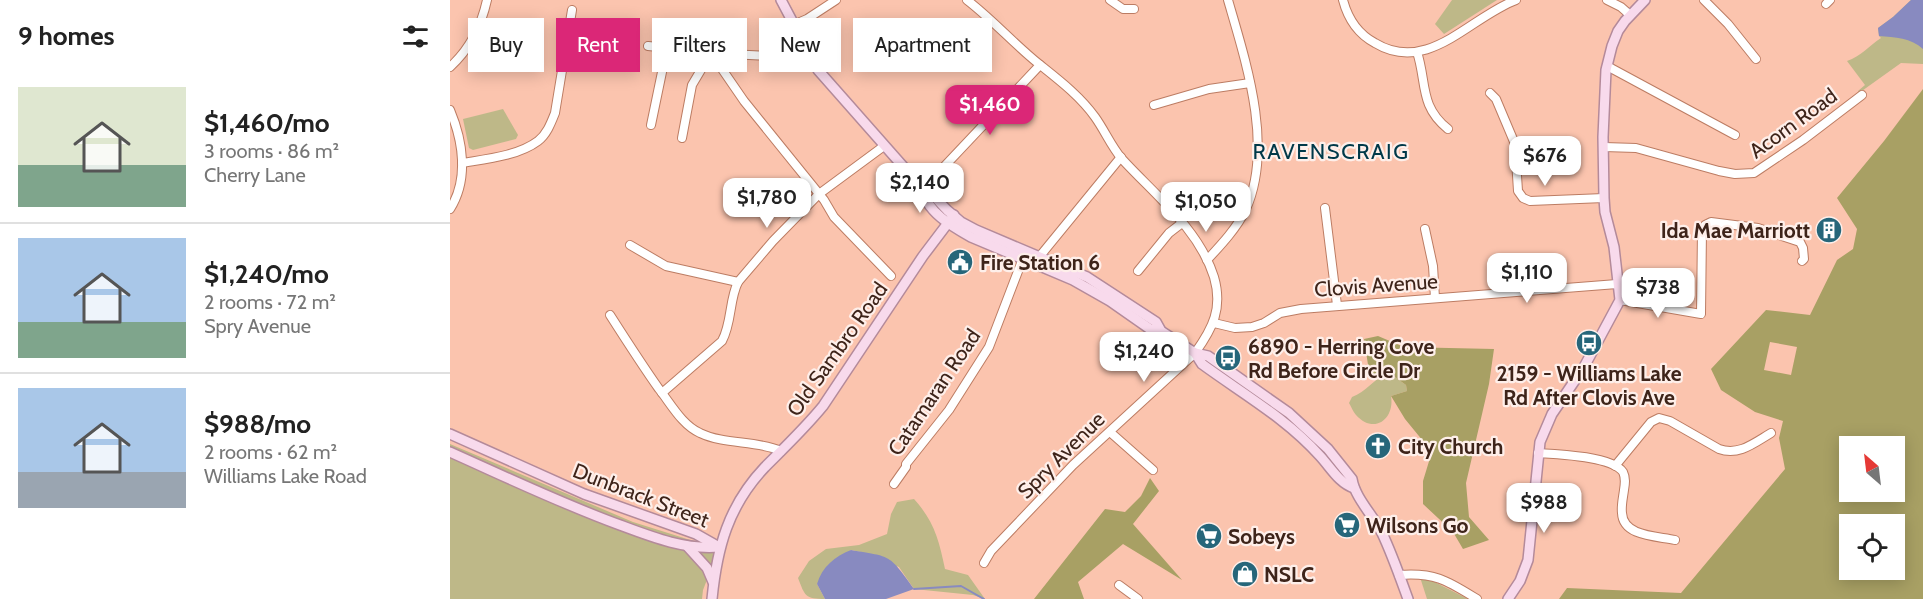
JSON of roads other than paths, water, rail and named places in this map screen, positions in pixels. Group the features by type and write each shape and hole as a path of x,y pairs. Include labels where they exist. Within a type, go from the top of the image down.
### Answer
{"main road":[{"path":"781,0 789,18"},
{"path":"1508,599 1520,581 1528,560 1540,442 1552,414 1584,367 1620,300 1614,248 1604,198 1607,66 1615,38 1630,15 1645,0"},
{"path":"820,72 923,189 924,198 971,237 1025,255 1110,301 1150,329 1161,330"},
{"name":"Old Sambro Road","path":"712,599 719,547 731,518 747,489 823,406 923,256 951,219"},
{"path":"1025,255 1040,256 1106,288 1195,353 1202,364 1282,419 1319,455 1345,485 1354,488 1375,519 1408,599"},
{"name":"Dunbrack Street","path":"450,434 591,497 696,534 719,547"},
{"name":"Dunbrack Street","path":"450,452 604,519 687,546 702,549 719,547"},
{"path":"687,546 707,567 714,584"}],"street":[{"path":"450,67 470,46 483,18 487,0"},
{"path":"809,18 836,0"},
{"path":"967,0 1066,85 1095,117 1111,147 1191,234 1207,261 1217,289 1214,323"},
{"path":"1110,0 1123,9 1134,9"},
{"path":"1207,261 1245,212 1253,187 1257,157 1257,133 1250,83 1228,0"},
{"path":"1343,0 1351,21 1368,39 1391,51 1417,52 1443,44 1493,11 1516,0"},
{"path":"1607,0 1630,15"},
{"path":"1704,0 1728,24 1756,59"},
{"path":"462,163 525,148 540,140 549,129 555,113 572,10"},
{"path":"648,46 652,46"},
{"path":"1417,52 1426,100 1436,118 1448,129"},
{"path":"923,189 1040,64"},
{"path":"1607,66 1735,135"},
{"path":"651,125 663,72"},
{"path":"682,138 692,84 699,72"},
{"path":"724,72 744,101 819,194 834,217 891,276"},
{"path":"1154,105 1209,88 1250,83"},
{"path":"1490,93 1496,99 1515,144 1518,191 1523,198 1530,201 1604,198"},
{"name":"Acorn Road","path":"1604,147 1636,148 1719,171 1735,174 1754,173 1803,140 1862,95"},
{"path":"450,110 460,139 462,163 459,188 450,209"},
{"path":"662,393 722,341 738,282 773,241 819,194 884,146"},
{"path":"1040,256 1121,157"},
{"path":"1325,208 1337,305"},
{"path":"1138,271 1169,233 1182,223"},
{"path":"1620,300 1701,314 1702,233 1708,223 1758,228 1800,242 1803,248 1804,259 1802,261"},
{"path":"1425,229 1433,266 1435,298"},
{"path":"630,245 666,266 738,282"},
{"name":"Catamaran Road","path":"894,484 906,464 949,410 989,347 1025,255"},
{"name":"Clovis Avenue","path":"1214,323 1235,328 1252,327 1290,310 1617,284"},
{"path":"610,315 647,374 679,416 700,433 747,444 769,446 781,451"},
{"name":"Spry Avenue","path":"984,563 991,551 1073,465 1195,353 1214,323"},
{"path":"1615,466 1651,422 1659,418 1665,418 1719,449 1728,451 1741,450 1771,433"},
{"path":"1110,432 1153,470"},
{"path":"1538,453 1586,457 1615,466 1621,470 1624,477 1622,512 1626,524 1636,532 1675,540"},
{"path":"1399,575 1429,574 1477,599"},
{"path":"1119,585 1138,599"}],"water":[{"path":"1911,0 1923,0 1923,49 1908,40 1879,36 1878,28"},
{"path":"851,550 888,559 894,563 914,589 886,599 825,599 817,584 822,572 840,555"}],"waterway":[{"path":"914,589 961,586 984,599"}],"place":[{"name":"Ida Mae Marriott","path":"1829,230"},
{"name":"Fire Station 6","path":"960,262"},
{"name":"2159 - Williams Lake Rd After Clovis Ave","path":"1589,343"},
{"name":"6890 - Herring Cove Rd Before Circle Dr","path":"1228,358"},
{"name":"City Church","path":"1378,446"},
{"name":"Wilsons Go","path":"1347,525"},
{"name":"Sobeys","path":"1209,536"},
{"name":"NSLC","path":"1245,574"}],"district":[{"name":"RAVENSCRAIG","path":"1331,151"}]}
